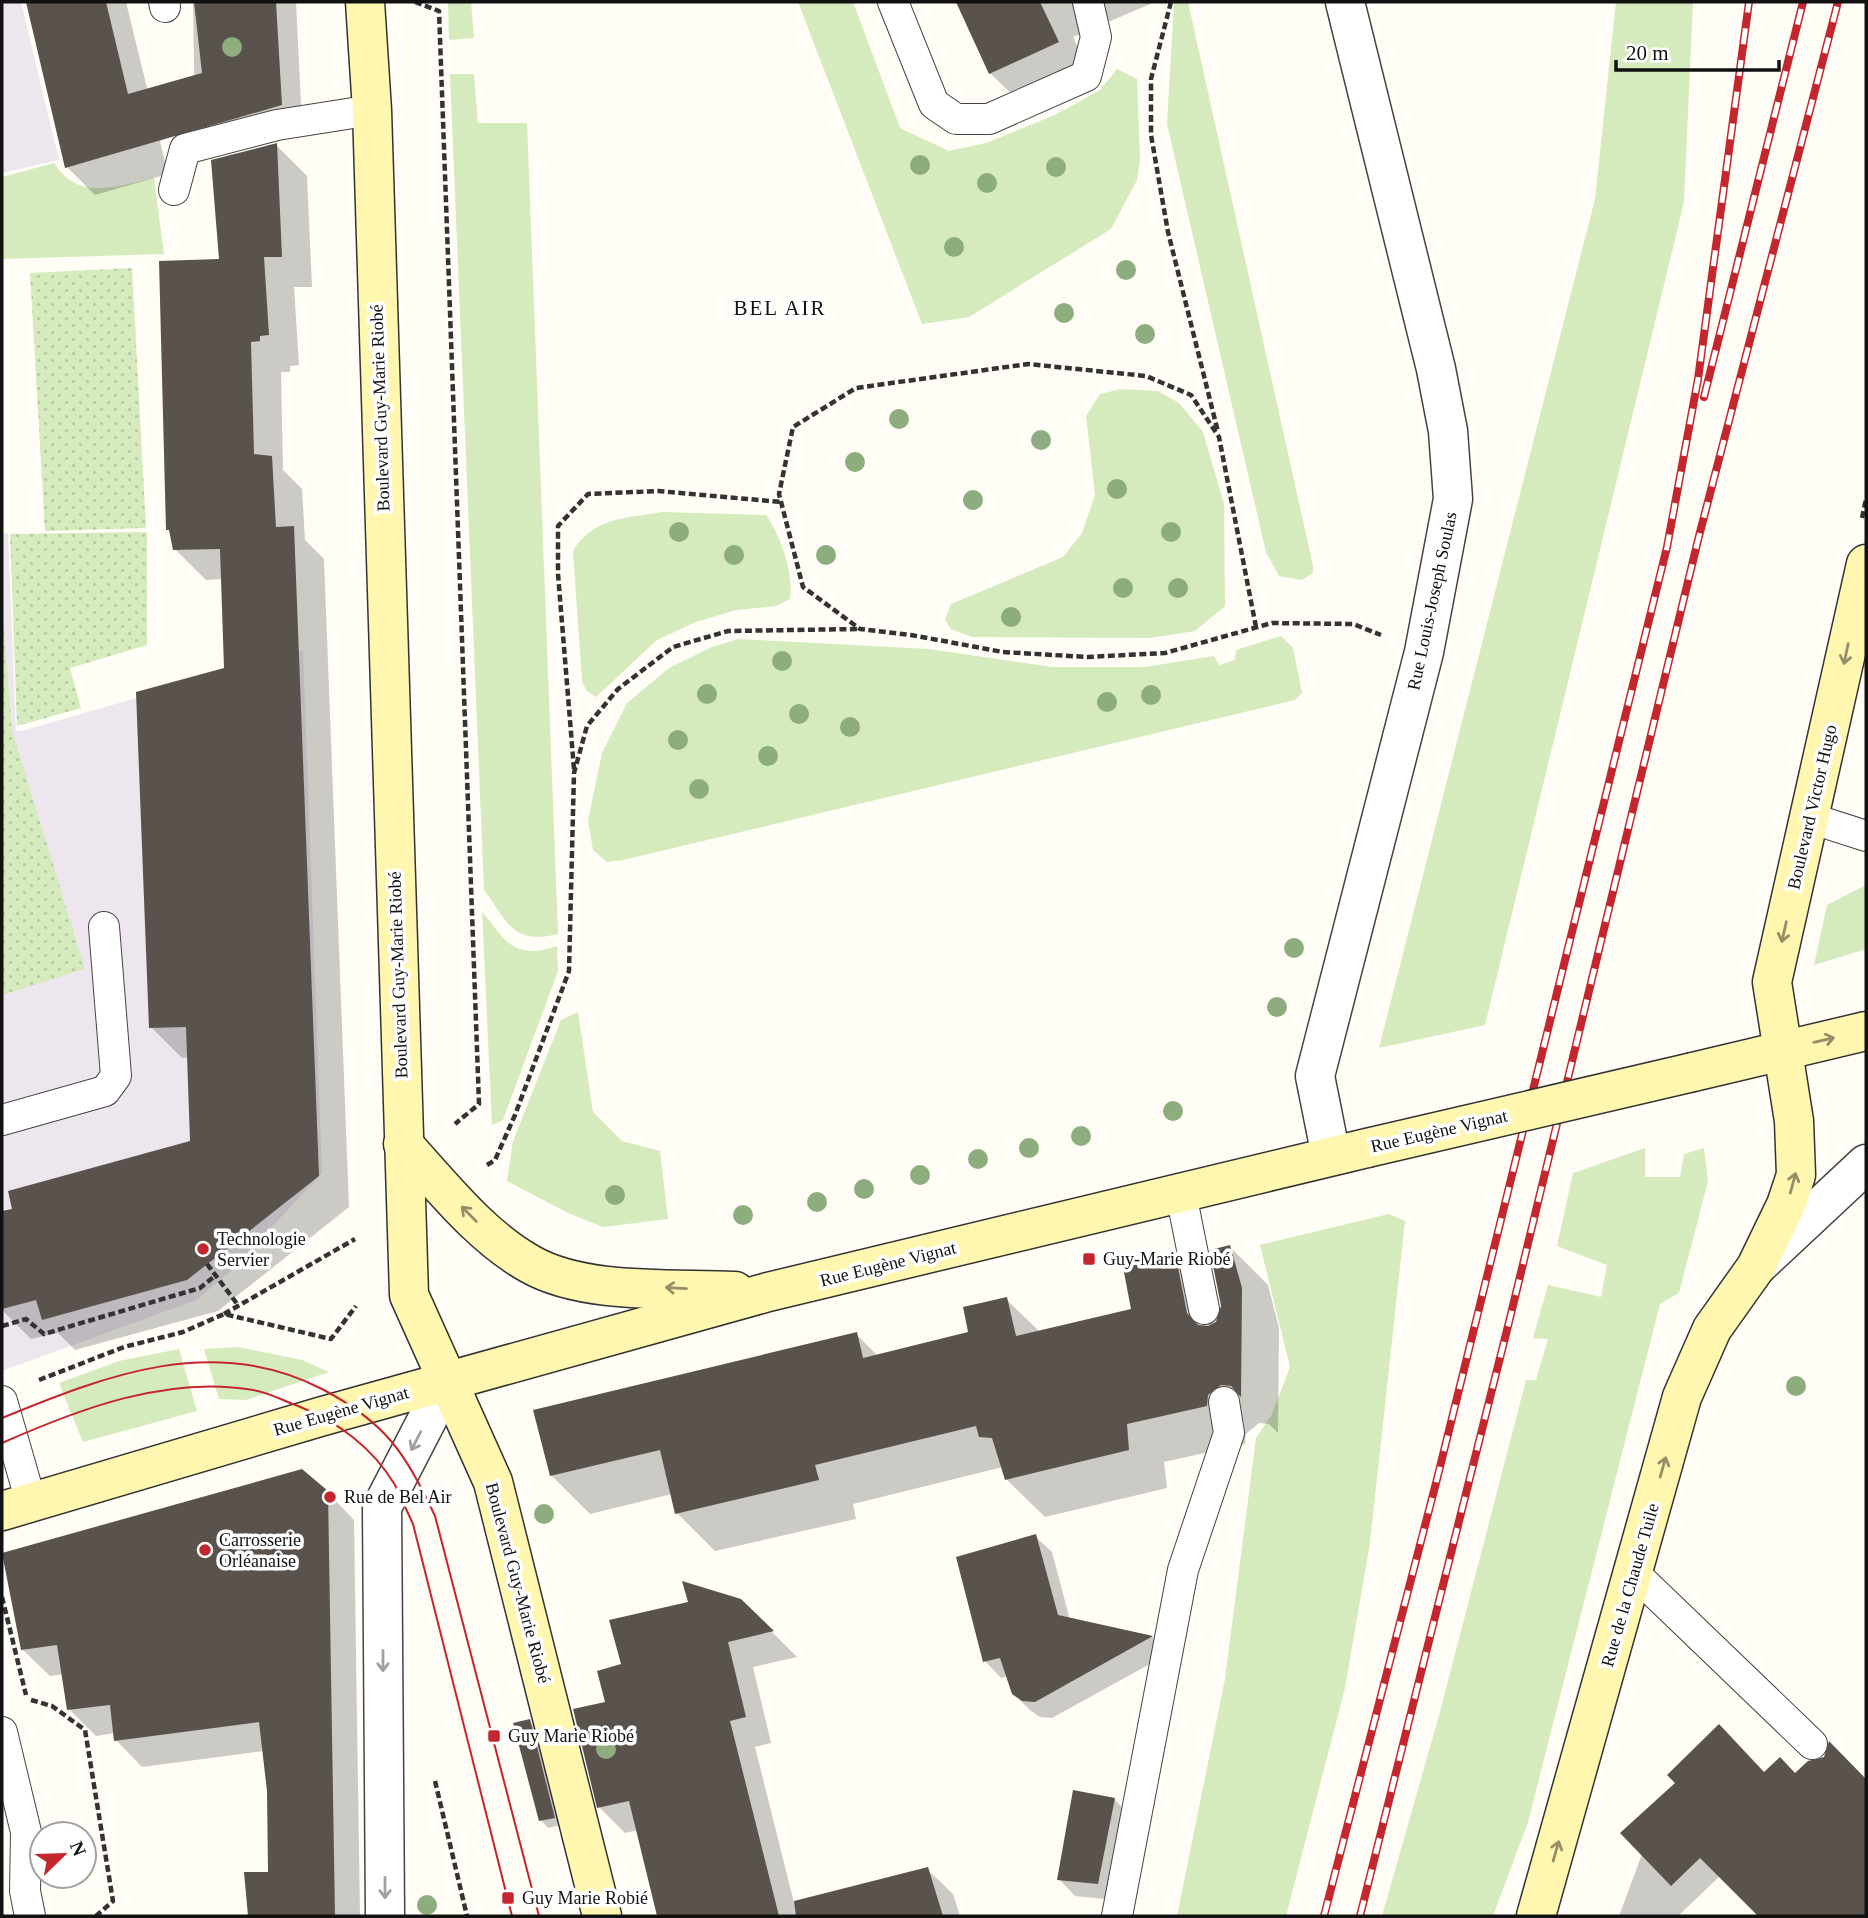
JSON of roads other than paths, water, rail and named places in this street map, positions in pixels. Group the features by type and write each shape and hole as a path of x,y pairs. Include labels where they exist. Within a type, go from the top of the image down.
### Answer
{"street":[{"name":"Boulevard Guy-Marie Riobé","path":"365,2 372,110 409,1295 493,1482 602,1916"},
{"name":"Rue Louis-Joseph Soulas","path":"1345,2 1436,369 1448,431 1453,499 1424,652 1315,1076 1349,1152"},
{"name":"Boulevard Victor Hugo","path":"1783,1050 1772,982 1866,564"},
{"name":"Rue Eugène Vignat","path":"16,1506 447,1381 768,1292 1866,1031"},
{"name":"Rue de la Chaude Tuile","path":"1536,1916 1682,1397 1712,1329 1756,1267 1786,1205 1796,1175 1794,1121 1783,1050"},
{"path":"403,1144 473,1219 532,1265 596,1284 768,1292"},
{"name":"Rue de la Chaude Tuile","path":"1756,1267 1866,1164"},
{"path":"385,1916 382,1507 447,1381"}],"lane":[{"path":"893,2 934,104 956,119 989,119 1086,76 1096,37 1087,2"},
{"path":"174,190 185,149 277,125 372,110"},
{"path":"1810,818 1866,836"},
{"path":"2,1120 105,1091 116,1076 104,926"},
{"path":"1181,1194 1205,1309"},
{"path":"2,1401 16,1506"},
{"path":"1117,1916 1183,1570 1229,1433 1224,1402"},
{"path":"1633,1572 1812,1744"},
{"path":"2,1732 26,1832 25,1891 30,1916"}],"tram line":[{"path":"2,1418 81,1387 121,1375 161,1366 201,1362 241,1364 282,1372 344,1401 378,1427 414,1474 435,1516 539,1916"},
{"path":"2,1443 62,1418 124,1398 189,1387 221,1387 259,1391 298,1406 327,1419 365,1448 395,1485 413,1524 512,1916"}],"railway":[{"path":"1324,1916 1436,1483 1667,547 1698,379 1749,2"},
{"path":"1704,397 1803,2"},
{"path":"1360,1916 1509,1322 1699,536 1838,2"}],"place":[{"name":"Technologie Servier","path":"203,1249"},
{"name":"Guy-Marie Riobé","path":"1089,1259"},
{"name":"Rue de Bel Air","path":"330,1497"},
{"name":"Carrosserie Orléanaise","path":"205,1550"},
{"name":"Guy Marie Riobé","path":"494,1736"},
{"name":"Guy Marie Robié","path":"508,1898"}],"district":[{"name":"BEL AIR","path":"780,308"}]}
